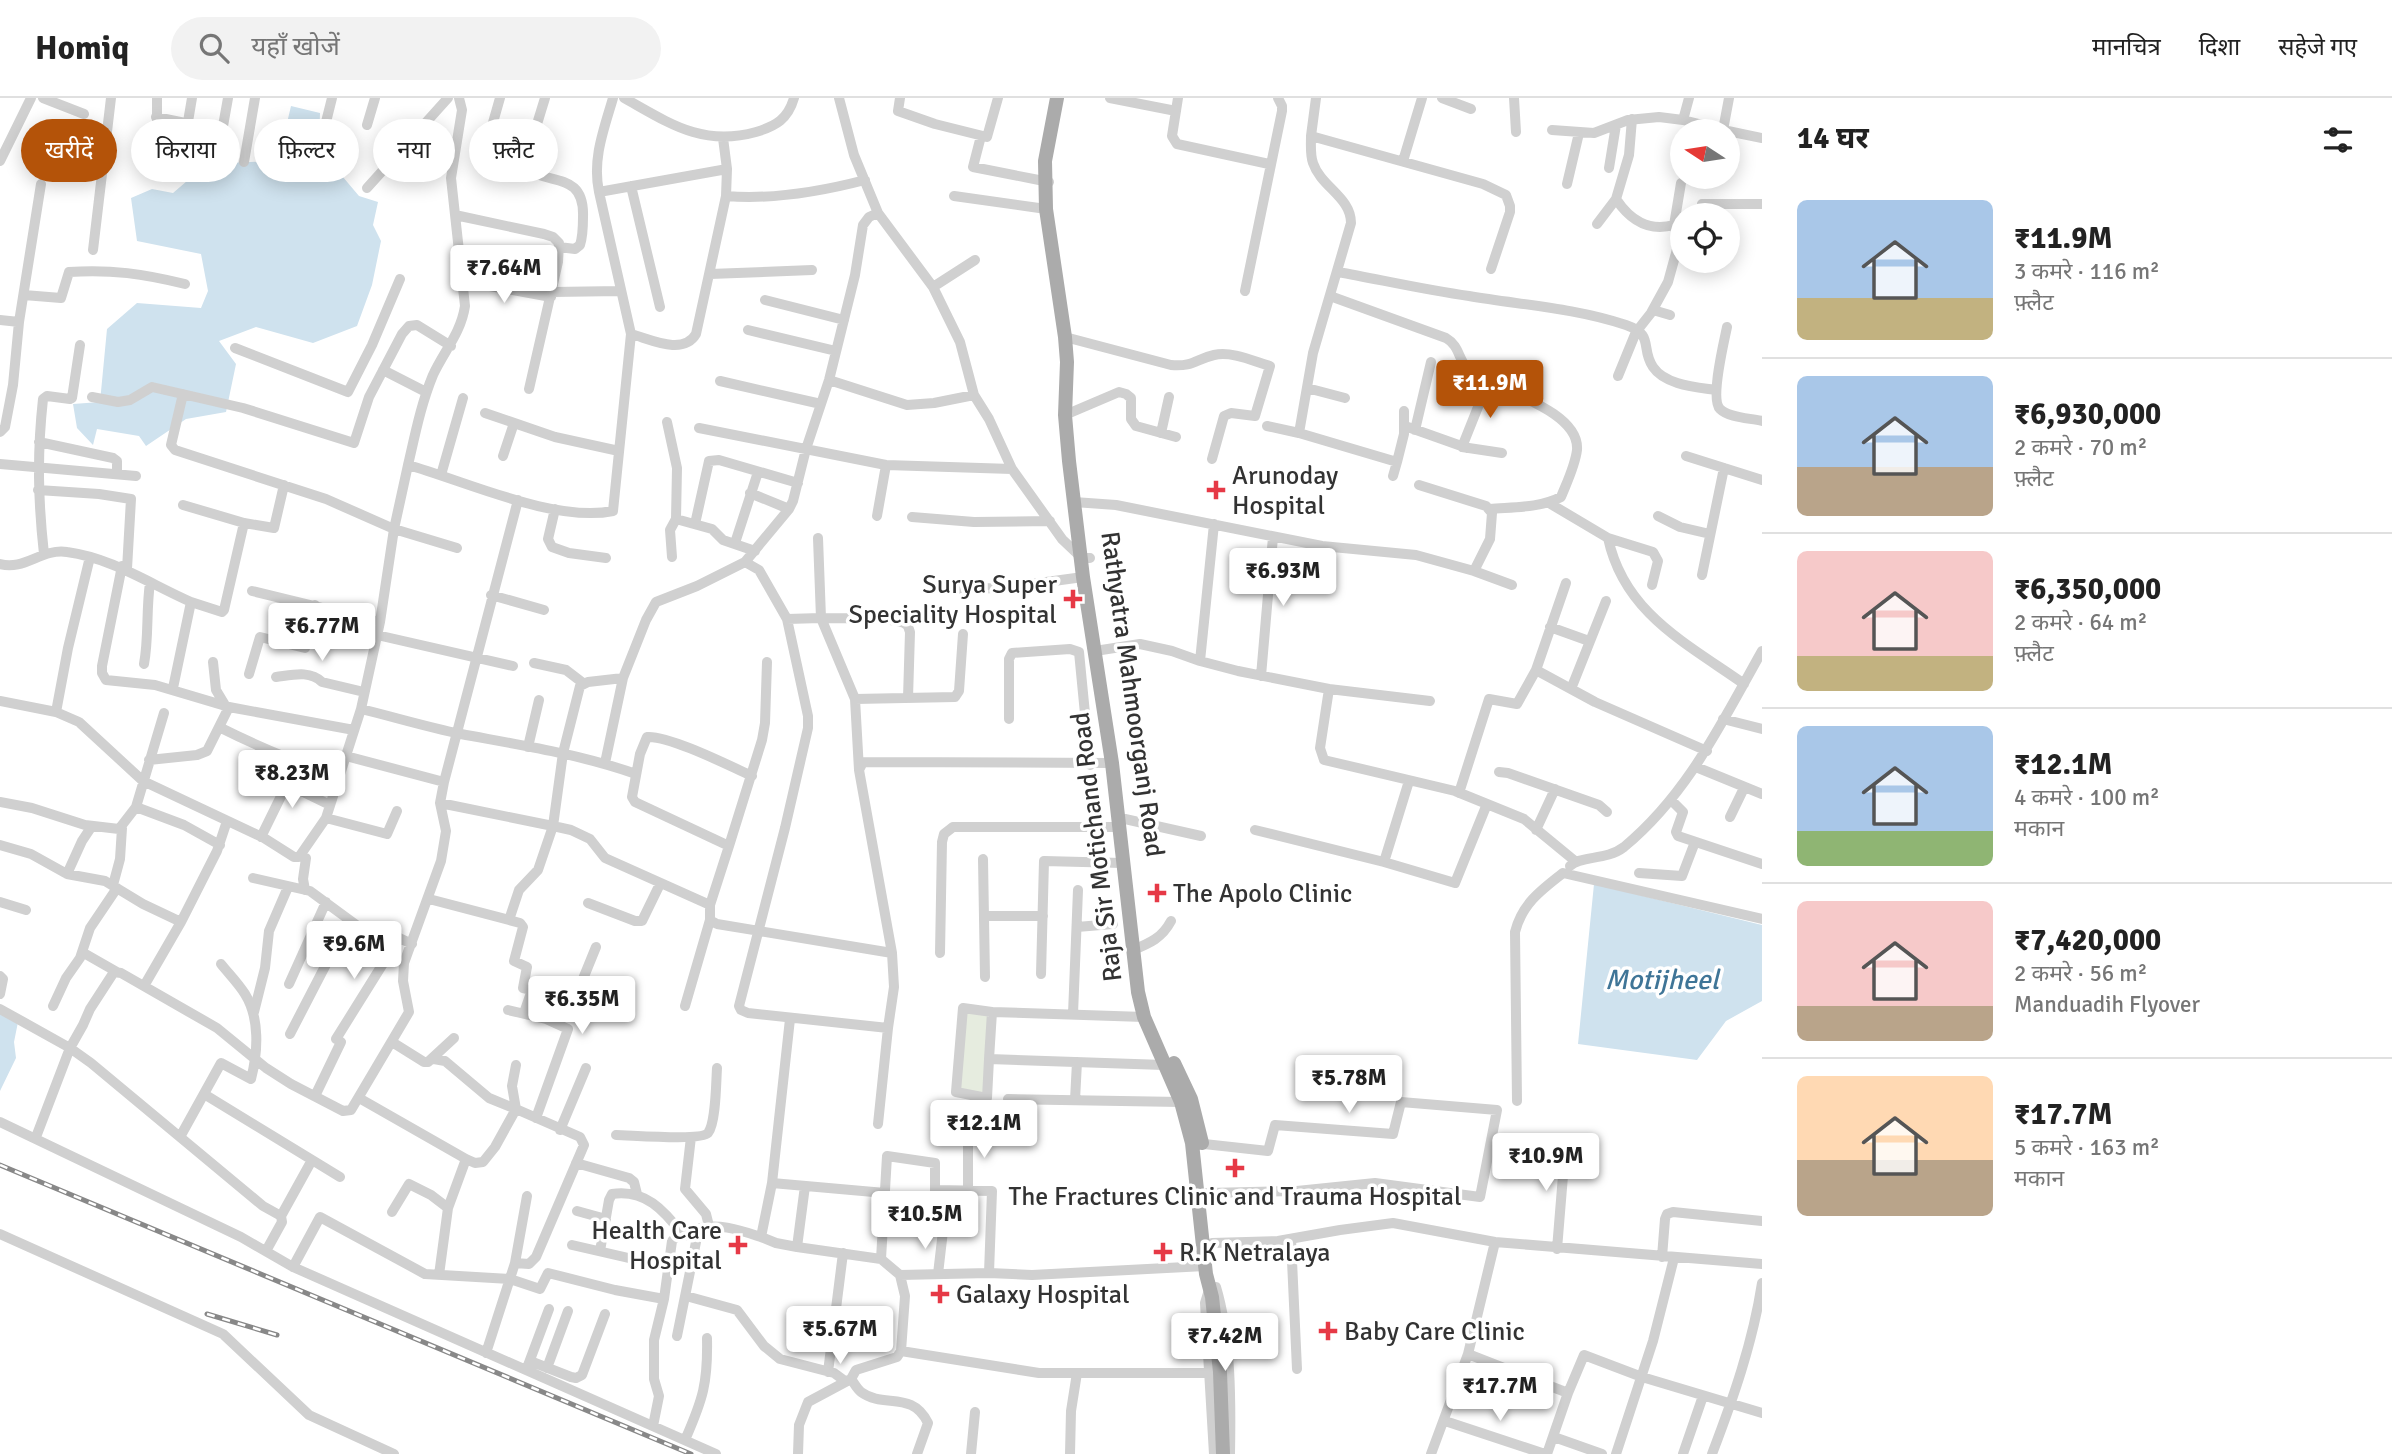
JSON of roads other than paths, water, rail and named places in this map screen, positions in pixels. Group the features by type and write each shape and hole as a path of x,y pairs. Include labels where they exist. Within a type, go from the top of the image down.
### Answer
{"main road":[{"name":"Rathyatra Mahmoorganj Road","path":"1057,98 1045,161 1069,339 1068,414 1099,650 1116,730 1122,823 1136,948 1151,1014 1191,1099 1207,1193 1213,1296"},
{"name":"Rathyatra Mahmoorganj Road","path":"1065,98 1045,209 1069,339"},
{"name":"Raja Sir Motichand Road","path":"1086,558 1083,577 1099,650 1122,823 1122,863 1144,1017 1197,1144 1205,1266 1213,1296"},
{"path":"1213,1296 1220,1372 1223,1454"}],"street":[{"path":"0,161 31,98"},
{"path":"43,98 84,114"},
{"path":"93,250 111,98"},
{"path":"157,98 156,117 165,119"},
{"path":"188,119 192,98"},
{"path":"224,119 228,98"},
{"path":"244,162 255,98"},
{"path":"327,119 332,98"},
{"path":"367,125 375,98"},
{"path":"367,188 448,98"},
{"path":"0,701 56,712 79,722 143,781 261,837 294,857 299,857 326,818 361,709 380,622 394,529 426,393 434,372 463,320 465,306 450,178 462,110 458,98"},
{"path":"494,119 500,98"},
{"path":"538,119 545,98"},
{"path":"408,465 555,509 597,514 613,511 631,334 596,171 613,98"},
{"path":"624,98 684,130 723,138 750,134 778,125 787,115 794,98"},
{"path":"839,98 846,130 878,213 933,287 960,342 974,395 989,419 1012,469 1062,539 1086,558"},
{"path":"900,98 898,110 987,137 998,98"},
{"path":"1110,98 1175,111"},
{"path":"1178,98 1172,136 1177,144 1269,164"},
{"path":"1245,291 1282,111 1278,98"},
{"path":"1299,433 1313,353 1338,272 1351,216 1349,208 1323,180 1313,164 1311,136 1316,98"},
{"path":"1403,161 1422,98"},
{"path":"1442,98 1471,109"},
{"path":"1514,98 1516,132"},
{"path":"1683,119 1689,98"},
{"path":"1725,119 1729,98"},
{"path":"1552,130 1594,133 1632,119 1675,119"},
{"path":"1597,224 1616,200 1629,155 1632,119"},
{"path":"1609,168 1616,125"},
{"path":"1567,184 1579,133"},
{"path":"1740,133 1762,138"},
{"path":"981,136 973,167 1049,181"},
{"path":"1311,136 1483,184 1506,195 1510,212 1491,269"},
{"path":"631,334 678,346 691,341 696,334 726,196 727,169 723,138"},
{"path":"599,192 727,169"},
{"path":"558,180 570,185 583,199 580,245 575,250 559,247"},
{"path":"726,196 749,198 796,194 865,180"},
{"path":"0,432 5,427 13,385 19,322 41,184"},
{"path":"631,186 660,307"},
{"path":"954,196 1045,209"},
{"path":"1616,200 1627,216 1645,225 1663,228 1670,226"},
{"path":"1740,204 1762,204"},
{"path":"605,764 623,678 656,602 746,562 789,509 829,380 855,275 863,225 869,217 878,213"},
{"path":"455,215 556,239 559,247 551,295 529,389"},
{"path":"933,287 975,260"},
{"path":"24,295 61,298 69,272 99,270 139,273 185,284"},
{"path":"710,274 812,270"},
{"path":"1338,272 1468,296 1564,309 1638,330 1647,345 1651,363 1660,373 1682,383 1716,390"},
{"path":"1618,376 1638,330 1653,310 1670,273"},
{"path":"348,391 372,345 400,279"},
{"path":"462,281 551,295 621,291"},
{"path":"1330,296 1446,338 1458,348 1464,367 1488,382 1554,413 1568,423 1577,448 1562,497 1549,503 1528,504 1515,510 1490,509 1419,485"},
{"path":"765,300 844,320"},
{"path":"1653,310 1670,314"},
{"path":"0,320 19,322"},
{"path":"92,397 118,402 130,400 152,387 243,408 354,443 369,397 402,334 409,326 417,325 450,346"},
{"path":"1727,327 1716,390 1717,404 1732,415 1762,421"},
{"path":"748,330 836,351"},
{"path":"1069,339 1171,365 1184,366 1215,354 1225,354 1270,366 1255,416 1231,413 1224,415 1212,459"},
{"path":"44,554 38,490 38,442 44,398 47,396 70,400 74,395 80,345"},
{"path":"235,348 369,397"},
{"path":"1393,476 1431,362"},
{"path":"383,370 426,393"},
{"path":"829,380 907,405 974,395"},
{"path":"720,381 821,404"},
{"path":"1462,447 1488,382"},
{"path":"1307,388 1345,398"},
{"path":"1068,414 1119,393 1126,394 1130,398 1131,419 1136,426 1176,437"},
{"path":"183,394 172,445 175,450 326,499 394,529 457,548"},
{"path":"1161,433 1169,397"},
{"path":"441,474 463,398"},
{"path":"1404,411 1410,428"},
{"path":"485,413 555,437 618,451"},
{"path":"503,456 514,422"},
{"path":"667,422 677,468 676,519 670,530 672,557"},
{"path":"1267,426 1397,461"},
{"path":"699,428 886,465 1012,469"},
{"path":"1410,428 1486,455"},
{"path":"38,442 110,457 117,461 117,474"},
{"path":"1462,447 1502,453"},
{"path":"1686,456 1762,480"},
{"path":"695,524 709,461 719,460 798,483"},
{"path":"0,464 136,476"},
{"path":"877,516 886,465"},
{"path":"1702,575 1724,468"},
{"path":"735,543 758,472"},
{"path":"183,505 244,523 274,528 284,485"},
{"path":"38,490 131,499 124,568 104,658 103,677 110,681 173,688 227,706 354,730"},
{"path":"750,493 789,509"},
{"path":"82,952 217,1028 291,1084 347,1111 351,1110 409,1012 403,981 404,963 438,875 446,831 440,803 444,782 518,500"},
{"path":"1079,502 1116,505 1322,546 1416,555 1474,571 1512,586"},
{"path":"1549,503 1608,538 1653,552 1658,561 1652,585"},
{"path":"555,509 548,539 552,547 569,553 606,558"},
{"path":"1474,571 1490,539 1493,519 1490,509"},
{"path":"1658,516 1680,527 1710,534"},
{"path":"912,517 974,522 1050,522"},
{"path":"676,519 712,529 723,540 755,551"},
{"path":"0,564 12,567 44,554 67,552 124,568 191,602 222,612 244,523"},
{"path":"1200,662 1214,524"},
{"path":"1261,676 1273,537"},
{"path":"818,538 821,618 855,699 859,769 892,953 894,987 878,1124"},
{"path":"1608,538 1613,561 1638,603 1671,635 1744,684"},
{"path":"56,712 89,557"},
{"path":"746,562 759,570 787,619 808,716 808,728 739,1006 748,1013 888,1028"},
{"path":"946,589 1002,588 1083,577"},
{"path":"144,664 150,583"},
{"path":"1459,793 1489,699 1517,704 1536,670 1566,583"},
{"path":"252,591 380,622"},
{"path":"491,595 544,610"},
{"path":"1571,690 1606,601"},
{"path":"173,688 191,602"},
{"path":"249,674 260,637 305,648 315,605"},
{"path":"787,619 882,620 908,626 908,698"},
{"path":"1550,627 1589,641"},
{"path":"855,699 956,697 959,691 963,634"},
{"path":"377,635 513,666"},
{"path":"1099,650 1140,644 1261,676 1329,689 1430,701"},
{"path":"1009,719 1012,653 1070,649 1079,652 1090,765"},
{"path":"1517,1101 1515,932 1519,917 1527,904 1575,862 1608,857 1622,849 1672,801 1707,751 1762,651"},
{"path":"213,662 216,690 227,706"},
{"path":"685,1006 710,920 710,905 752,776 765,723 767,662"},
{"path":"534,663 566,670 583,683 623,678"},
{"path":"1536,670 1571,690 1707,751"},
{"path":"276,677 308,674 322,682 365,692"},
{"path":"509,920 519,890 538,870 553,826 563,753 583,683"},
{"path":"1329,689 1320,748 1324,760 1459,793 1524,819 1575,862"},
{"path":"528,747 539,700"},
{"path":"149,760 197,755 207,751 227,706"},
{"path":"361,709 457,733 563,753 636,774"},
{"path":"53,1006 82,952 90,928 115,887 122,828 136,807 164,713"},
{"path":"1723,719 1762,729"},
{"path":"219,727 272,754 340,775"},
{"path":"729,846 635,802 632,797 645,740 651,736 699,752 752,776"},
{"path":"346,756 444,782"},
{"path":"859,769 863,762 1112,763"},
{"path":"1696,767 1762,794"},
{"path":"1499,772 1599,805 1607,812"},
{"path":"1384,862 1409,781"},
{"path":"261,837 287,785 330,805"},
{"path":"1730,817 1744,788"},
{"path":"1536,830 1555,789"},
{"path":"1672,801 1683,813 1677,835 1762,864"},
{"path":"0,802 32,808 92,826 116,830 122,828"},
{"path":"440,803 571,830 590,839 605,858 710,905"},
{"path":"1255,830 1384,862 1455,883 1487,804"},
{"path":"136,807 184,825 220,845"},
{"path":"326,818 387,834 397,811"},
{"path":"144,986 181,922 220,845 227,821"},
{"path":"940,953 942,842 944,834 953,827 1122,823 1201,836"},
{"path":"67,874 92,826"},
{"path":"1639,873 1682,876 1695,842"},
{"path":"0,845 31,854 67,874 82,875 115,887 181,922"},
{"path":"305,890 303,879 306,858"},
{"path":"983,859 985,977"},
{"path":"1041,974 1044,861 1122,863"},
{"path":"1563,873 1762,919"},
{"path":"253,878 305,890 359,926 380,929 412,944"},
{"path":"588,903 642,922 660,884"},
{"path":"180,1137 221,1063 251,1079 256,1060 254,1012 265,968 269,931 288,887"},
{"path":"1073,1014 1078,890"},
{"path":"429,899 520,923 523,927 514,961 527,967 523,988 574,1001 596,947"},
{"path":"0,902 26,911"},
{"path":"289,984 326,902"},
{"path":"984,916 1043,916"},
{"path":"290,1034 349,920"},
{"path":"710,920 717,924 892,953"},
{"path":"1136,948 1157,939 1171,921"},
{"path":"1077,927 1113,924"},
{"path":"315,1096 338,1041 399,938"},
{"path":"387,959 404,963"},
{"path":"220,964 245,993 254,1012"},
{"path":"36,1137 69,1048 112,974 117,972"},
{"path":"0,976 3,979 0,994"},
{"path":"524,1013 532,990"},
{"path":"992,1012 987,1098 956,1092 962,1008 992,1012 1144,1017"},
{"path":"0,1009 69,1048 118,1084 263,1206 281,1216"},
{"path":"508,1010 546,1019 568,1029 536,1118"},
{"path":"761,1237 772,1184 790,1019"},
{"path":"434,1059 454,1038"},
{"path":"392,1042 424,1062 434,1059 445,1061 489,1098 582,1139 583,1145 576,1163 532,1263 514,1262"},
{"path":"989,1059 1164,1065"},
{"path":"1075,1100 1077,1062"},
{"path":"359,1098 475,1163 483,1162 516,1109 512,1098 516,1065"},
{"path":"560,1130 586,1068"},
{"path":"616,1135 702,1137 709,1132 717,1069"},
{"path":"204,1094 340,1177"},
{"path":"1008,1099 1181,1102"},
{"path":"1197,1144 1268,1151 1275,1125 1393,1134 1401,1102 1497,1110 1480,1198 1375,1183 1297,1191 1207,1193"},
{"path":"0,1122 241,1237 293,1267 486,1353 528,1366 716,1454"},
{"path":"968,1130 968,1190"},
{"path":"691,1137 685,1189 706,1214 709,1226"},
{"path":"1557,1249 1566,1139"},
{"path":"881,1259 887,1156 935,1163 933,1230 883,1226"},
{"path":"439,1275 448,1208 466,1158"},
{"path":"265,1251 312,1160"},
{"path":"576,1163 629,1178 634,1182 637,1194"},
{"path":"392,1212 409,1184 431,1195 448,1208"},
{"path":"772,1184 885,1193"},
{"path":"797,1247 806,1186"},
{"path":"934,1190 992,1191 989,1273"},
{"path":"600,1251 612,1194 637,1194 664,1210 682,1234"},
{"path":"486,1353 510,1279 527,1196"},
{"path":"577,1211 606,1219"},
{"path":"1616,1454 1642,1377 1668,1257 1665,1219 1667,1214 1673,1212 1762,1221"},
{"path":"293,1267 320,1217 425,1274 510,1279 540,1289 546,1274 550,1273 615,1290 664,1298"},
{"path":"1212,1243 1291,1239 1394,1223 1495,1242 1557,1249 1762,1264"},
{"path":"677,1336 698,1229 709,1226 740,1230 776,1243 881,1259 900,1275 905,1296 901,1351 897,1356 856,1370 848,1380 808,1402 799,1425 798,1454"},
{"path":"939,1274 943,1231"},
{"path":"0,1234 223,1334 309,1415 394,1454"},
{"path":"653,1426 659,1396 654,1379 654,1340 664,1298 671,1245 675,1236 682,1234 697,1237"},
{"path":"1291,1239 1297,1369"},
{"path":"1431,1454 1468,1354 1495,1242"},
{"path":"572,1245 633,1259"},
{"path":"828,1372 843,1253"},
{"path":"900,1275 1032,1275 1205,1266"},
{"path":"1712,1454 1731,1403 1762,1283"},
{"path":"686,1296 737,1310 764,1346 780,1359 848,1380 868,1395 913,1405 922,1412 928,1423 917,1454"},
{"path":"1214,1454 1205,1303 1213,1296 1224,1327 1230,1454"},
{"path":"528,1366 549,1309"},
{"path":"547,1368 568,1311"},
{"path":"528,1366 547,1368 576,1378 582,1375 606,1314"},
{"path":"685,1440 705,1387 708,1373 707,1338"},
{"path":"901,1351 1039,1373 1210,1373"},
{"path":"1468,1354 1568,1393"},
{"path":"1445,1421 1546,1454 1584,1355 1642,1377 1762,1413"},
{"path":"1070,1454 1071,1411 1077,1373"},
{"path":"1684,1454 1703,1396"},
{"path":"971,1454 975,1412"},
{"path":"1554,1437 1602,1454"}],"water":[{"path":"291,106 320,113 320,119 288,119"},
{"path":"240,162 254,162 254,182 347,182 359,196 378,202 373,225 381,241 372,285 357,326 313,343 256,327 219,341 236,364 226,412 186,419 146,446 139,436 97,429 93,445 77,428 73,404 100,402 107,329 137,303 201,308 208,291 201,254 137,241 131,198 152,189 173,193 186,182 240,182"},
{"name":"Motijheel","path":"1594,884 1762,925 1762,1001 1726,1021 1697,1060 1578,1044"},
{"path":"0,1012 18,1022 14,1042 16,1058 0,1091"}],"railway":[{"path":"0,1165 691,1454"},
{"path":"207,1314 277,1335"}],"place":[{"name":"Arunoday Hospital","path":"1216,490"},
{"name":"Surya Super Speciality Hospital","path":"1073,599"},
{"name":"The Apolo Clinic","path":"1157,893"},
{"name":"The Fractures Clinic and Trauma Hospital","path":"1235,1168"},
{"name":"Health Care Hospital","path":"738,1245"},
{"name":"R.K Netralaya","path":"1163,1252"},
{"name":"Galaxy Hospital","path":"940,1294"},
{"name":"Baby Care Clinic","path":"1328,1331"}]}
